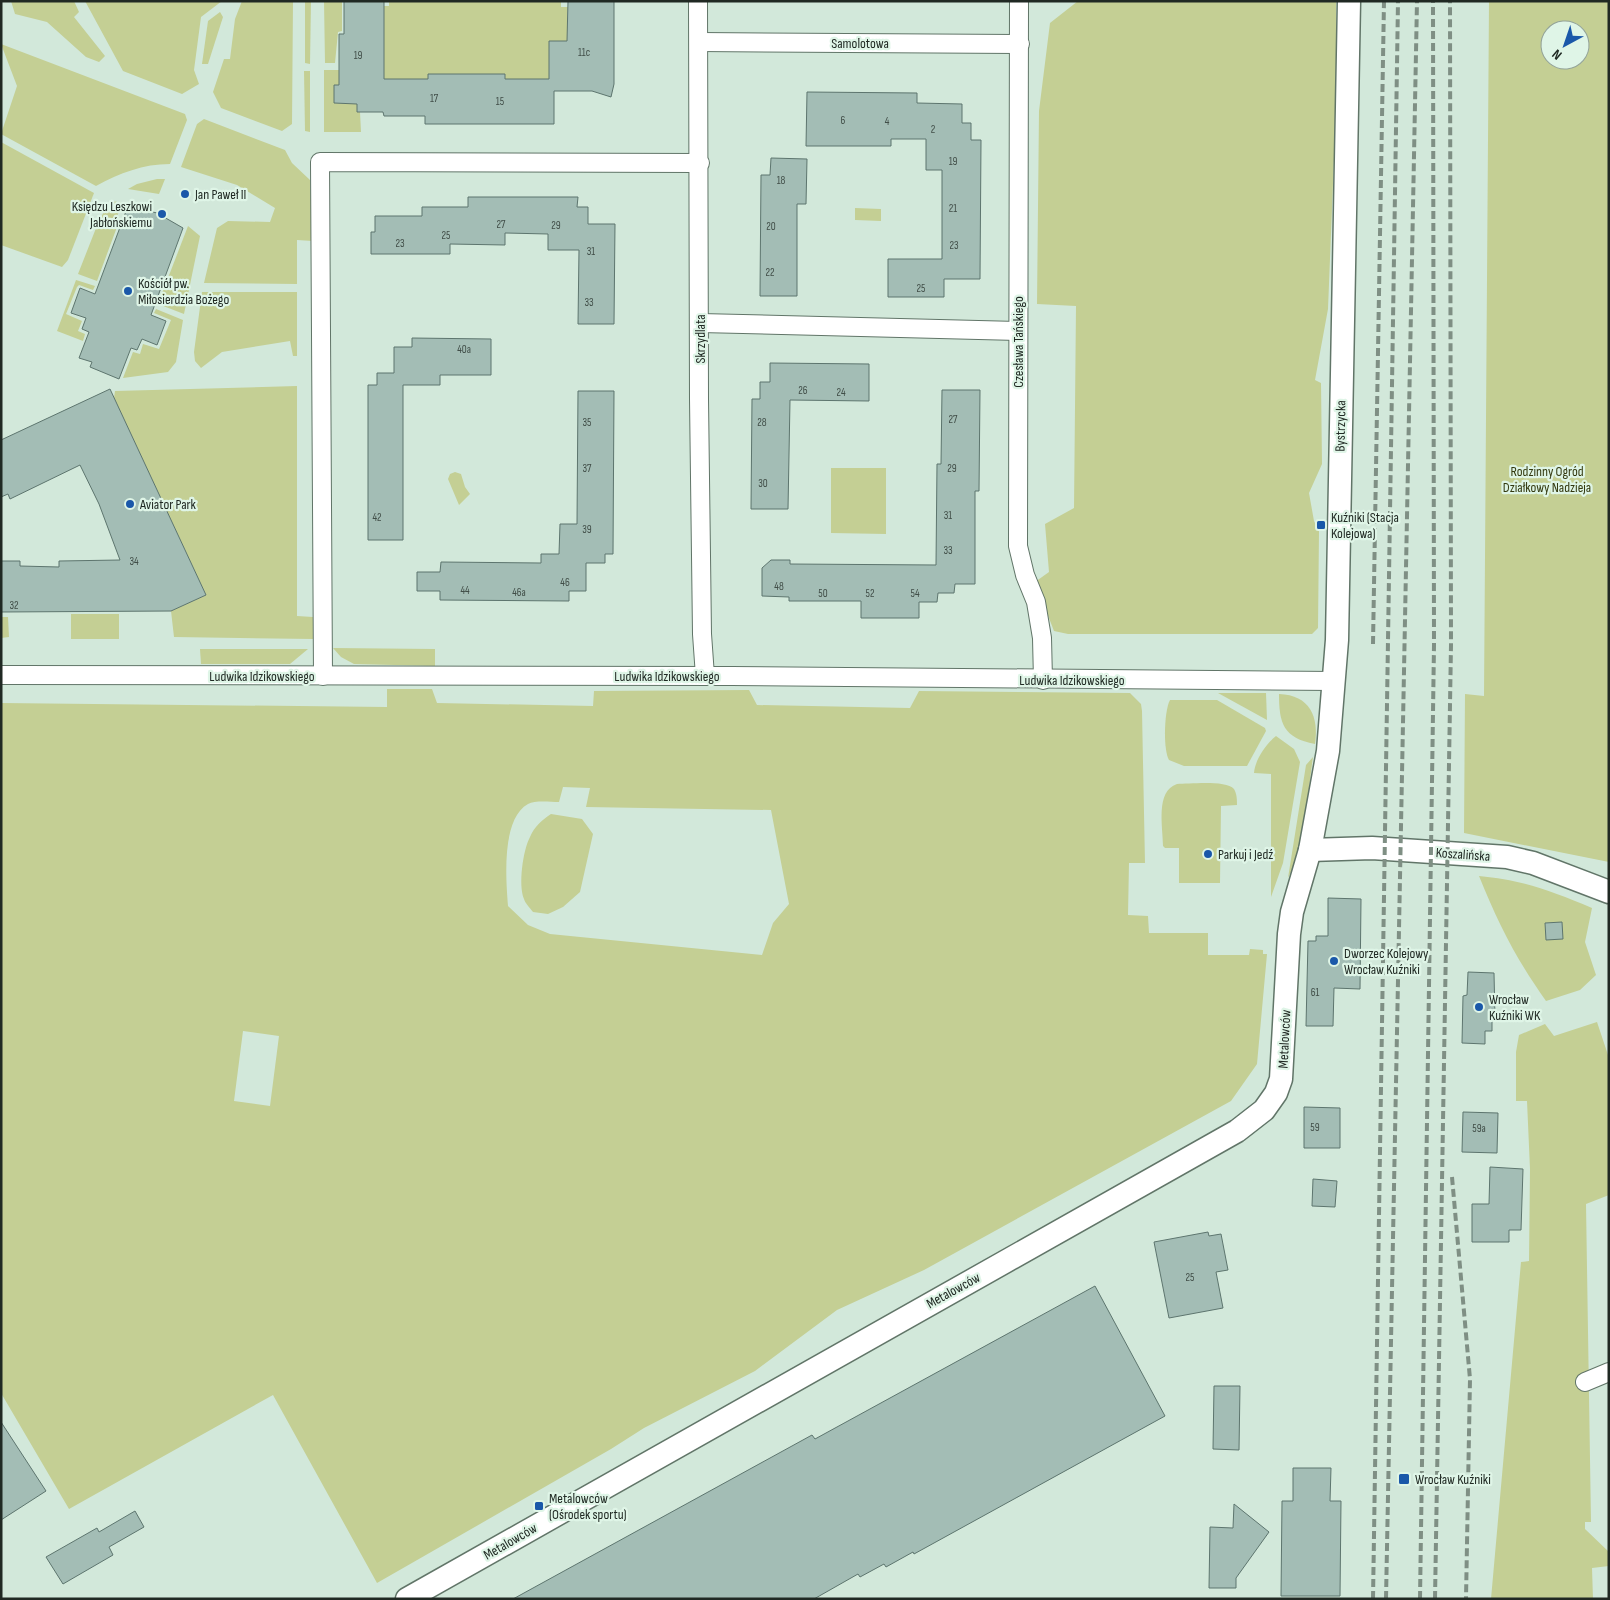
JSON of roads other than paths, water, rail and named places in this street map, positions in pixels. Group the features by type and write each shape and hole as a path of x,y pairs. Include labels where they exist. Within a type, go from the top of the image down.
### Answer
{"street":[{"name":"Skrzydlata","path":"698,1 702,634 705,676"},
{"name":"Czesława Tańskiego","path":"1019,1 1018,546 1025,575 1036,602 1042,638 1043,680"},
{"name":"Bystrzycka","path":"1310,850 1328,751 1337,640 1349,1"},
{"name":"Samolotowa","path":"699,42 1020,44"},
{"path":"323,676 320,162 700,163"},
{"path":"700,323 1018,330"},
{"name":"Ludwika Idzikowskiego","path":"1,675 705,676 1334,682"},
{"name":"Koszalińska","path":"1310,850 1372,848 1507,857 1533,864 1609,892"},
{"name":"Metalowców","path":"407,1599 1252,1121 1273,1099 1281,1080 1289,934 1292,912 1310,850"},
{"path":"1585,1382 1609,1372"}],"railway":[{"path":"1373,644 1384,1"},
{"path":"1373,1599 1398,1"},
{"path":"1386,1599 1417,1"},
{"path":"1420,1599 1434,645 1433,1"},
{"path":"1435,1599 1451,645 1450,1"},
{"path":"1452,1177 1470,1379 1466,1599"}],"place":[{"name":"Jan Paweł II","path":"185,194"},
{"name":"Księdzu Leszkowi Jabłońskiemu","path":"162,214"},
{"name":"Kościół pw. Miłosierdzia Bożego","path":"128,291"},
{"name":"Aviator Park","path":"130,504"},
{"name":"Kuźniki (Stacja Kolejowa)","path":"1321,525"},
{"name":"Parkuj i Jedź","path":"1208,854"},
{"name":"Dworzec Kolejowy Wrocław Kuźniki","path":"1334,961"},
{"name":"Wrocław Kuźniki WK","path":"1479,1007"},
{"name":"Wrocław Kuźniki","path":"1404,1479"},
{"name":"Metalowców (Ośrodek sportu)","path":"539,1506"}],"park label":[{"name":"Rodzinny Ogród Działkowy Nadzieja","path":"1547,480"}]}
